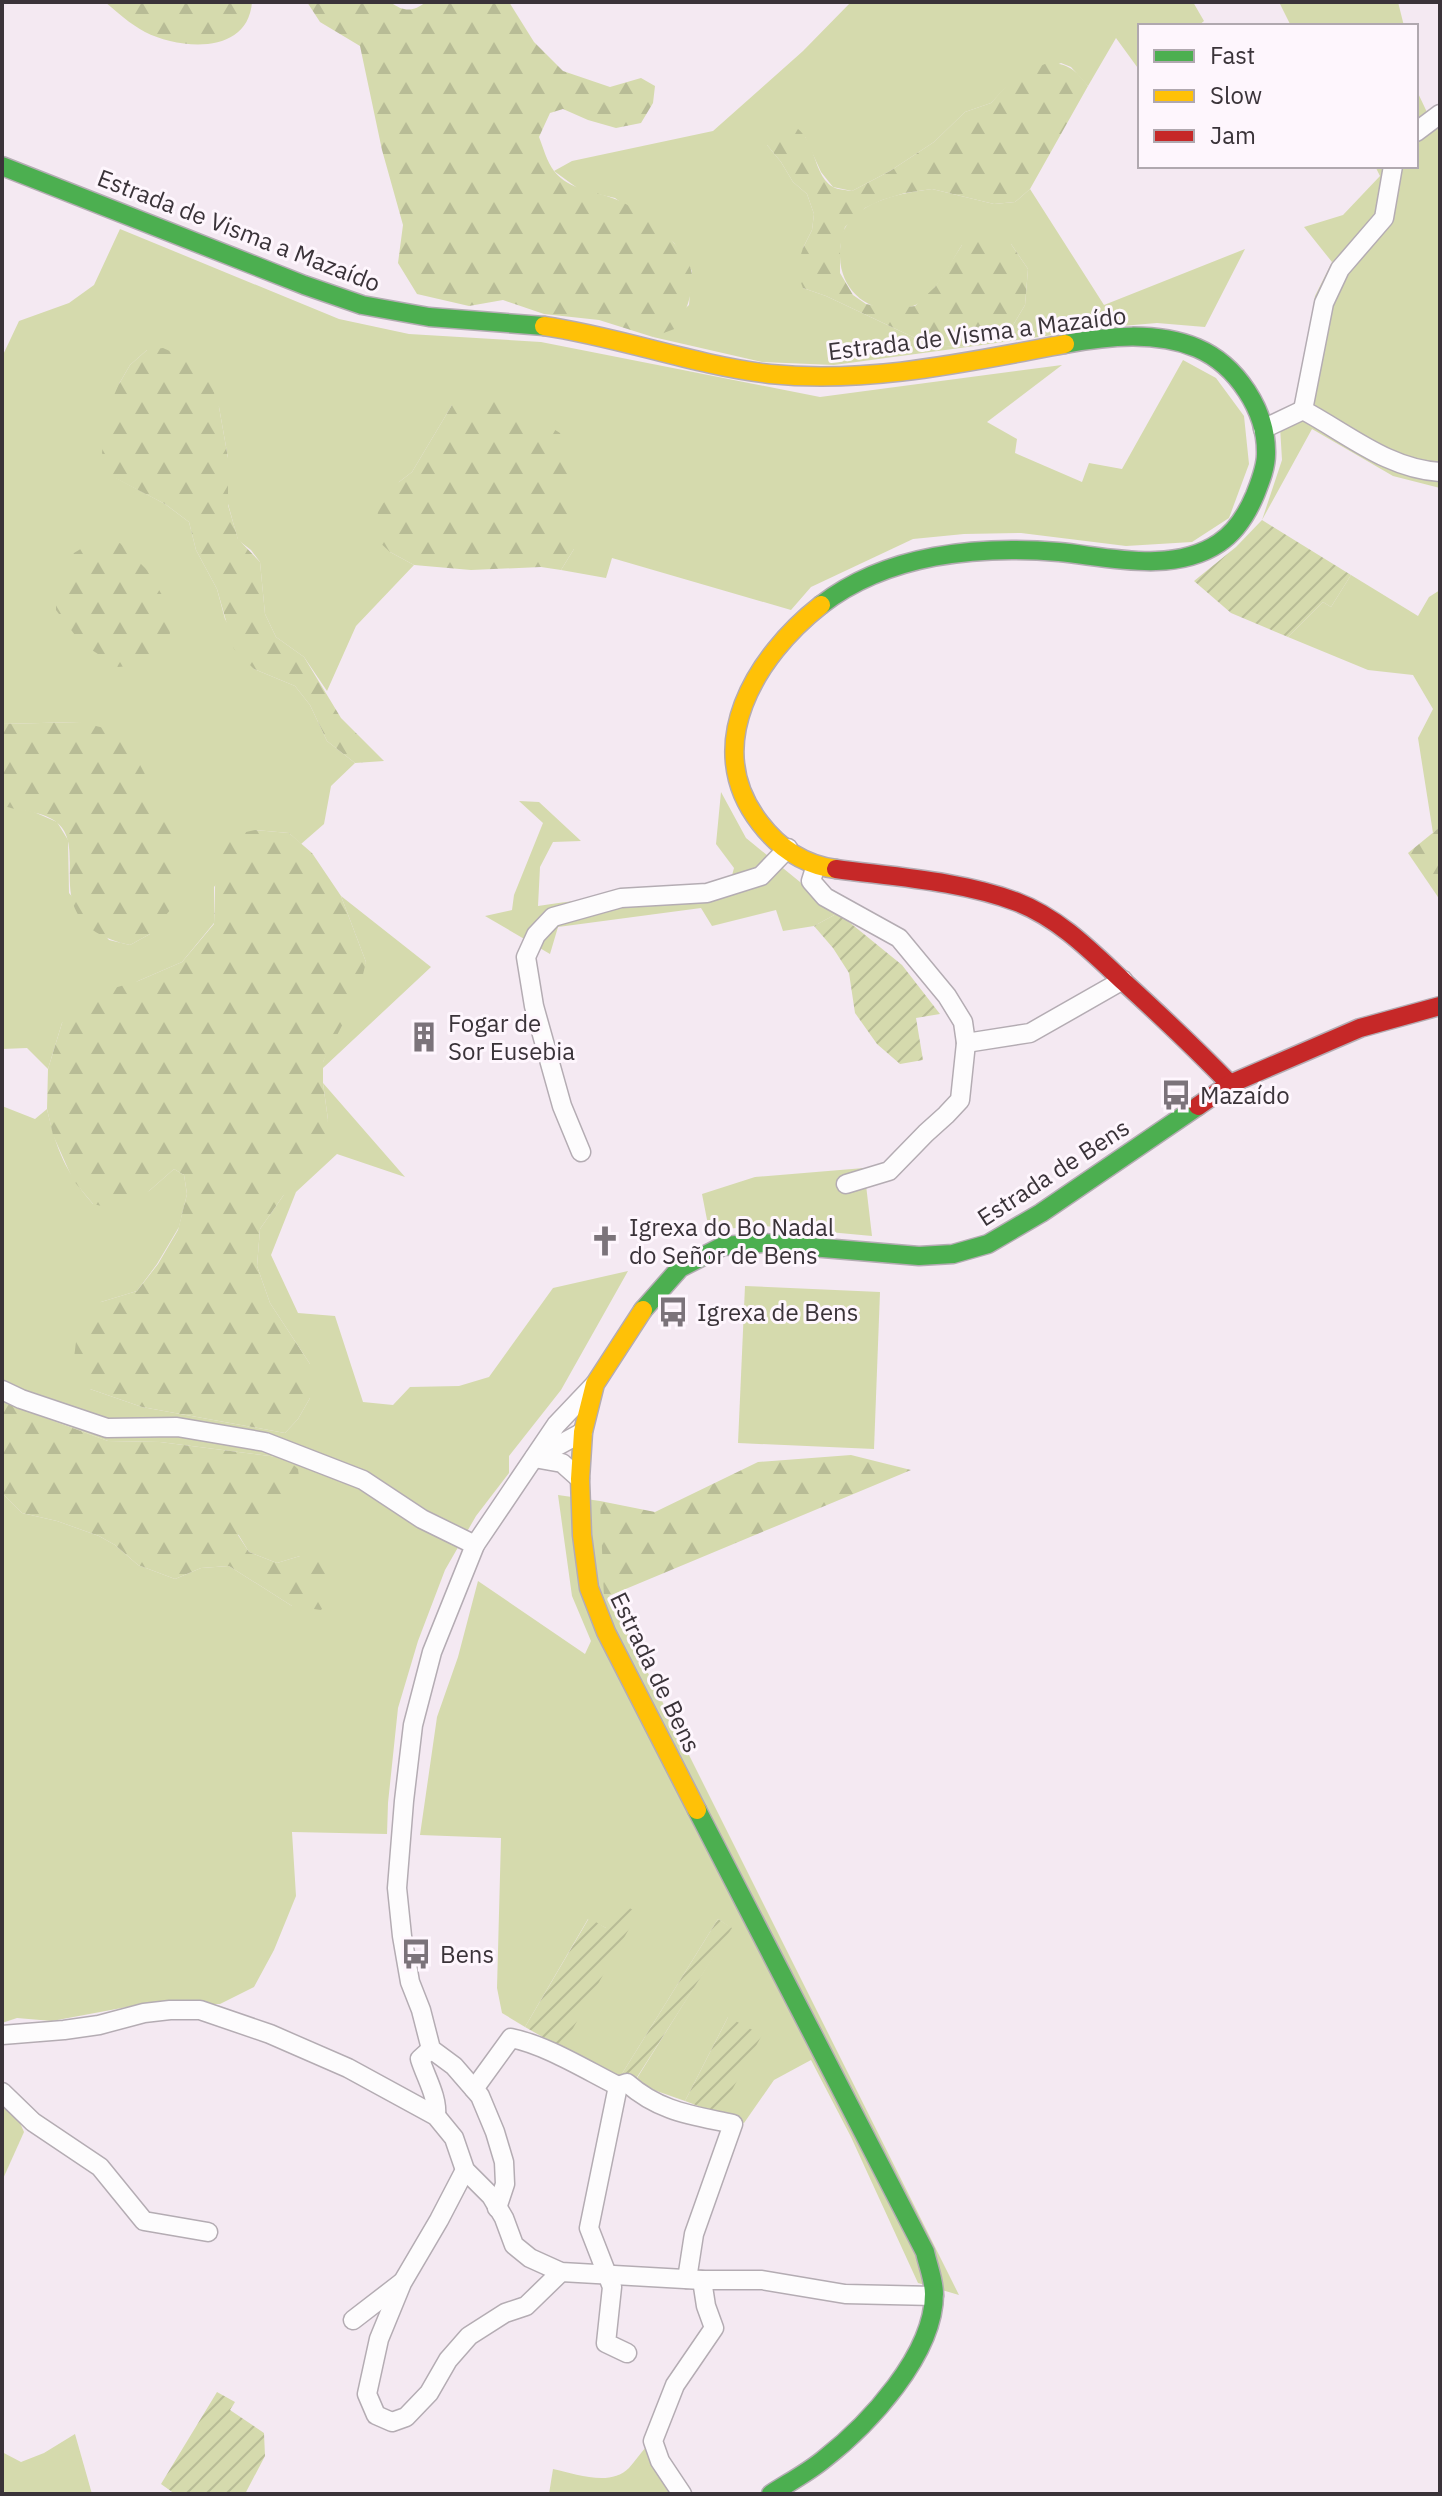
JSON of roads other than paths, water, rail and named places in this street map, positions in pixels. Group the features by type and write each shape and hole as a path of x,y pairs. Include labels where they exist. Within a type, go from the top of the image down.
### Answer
{"street":[{"path":"1418,130 1440,114"},
{"name":"Estrada de Visma a Mazaído","path":"2,166 346,300 409,315 554,326 703,363 802,377 844,377 946,366 1082,342 1160,337 1197,347 1232,370 1249,395 1263,429 1266,453 1259,486 1242,522 1218,546 1179,560 1141,560 991,548 956,552 864,579 821,605 790,630 761,667 741,705 735,731 734,757 739,786 751,812 769,833 788,848 816,865 996,895 1029,906 1060,924 1182,1033 1230,1084"},
{"path":"1303,410 1324,303 1340,269 1384,218 1393,168"},
{"path":"1263,429 1303,410"},
{"path":"1303,410 1372,452 1423,471 1440,472"},
{"path":"581,1152 562,1106 534,1006 526,957 536,935 553,917 621,898 707,893 761,876 788,848"},
{"path":"816,865 811,881 825,897 899,938 947,996 963,1022 966,1043 960,1100 889,1171 846,1184"},
{"path":"966,1043 1030,1033 1123,980"},
{"name":"Estrada de Bens","path":"771,2494 822,2460 860,2427 891,2392 917,2353 929,2323 934,2296 925,2252 606,1632 589,1588 582,1535 580,1479 583,1432 595,1384 644,1309 680,1268 723,1246 763,1243 919,1256 953,1254 988,1244 1054,1205 1230,1084 1360,1028 1440,1006"},
{"path":"497,2208 505,2184 504,2162 495,2132 480,2096 454,2066 431,2049 410,1982 402,1936 397,1888 413,1725 432,1652 475,1545 556,1425 595,1384"},
{"path":"2,1390 107,1428 177,1427 265,1442 363,1480 422,1519 475,1545"},
{"path":"556,1425 569,1425 583,1432"},
{"path":"534,1458 583,1432"},
{"path":"534,1458 562,1463 580,1479"},
{"path":"2,2035 99,2025 144,2013 170,2010 200,2010 270,2034 348,2068 436,2116 454,2138 465,2170 491,2196 514,2245 530,2258 561,2272 694,2280 762,2280 845,2294 934,2296"},
{"path":"474,2089 511,2038 618,2086 627,2083 640,2095 670,2110 733,2124 694,2234 694,2280 714,2328 675,2385 653,2441 660,2461 682,2494"},
{"path":"431,2049 420,2059 437,2103 436,2116"},
{"path":"618,2086 589,2228 612,2287 606,2343 627,2353"},
{"path":"2,2092 33,2122 100,2167 144,2221 208,2232"},
{"path":"465,2170 402,2283 379,2339 367,2394 376,2415 392,2422 406,2417 429,2393 448,2360 469,2336 505,2313 526,2306 561,2272"},
{"path":"353,2320 402,2283"}],"place":[{"name":"Fogar de Sor Eusebia","path":"424,1037"},
{"name":"Mazaído","path":"1176,1095"},
{"name":"Igrexa do Bo Nadal do Señor de Bens","path":"605,1241"},
{"name":"Igrexa de Bens","path":"673,1312"},
{"name":"Bens","path":"416,1954"}]}
